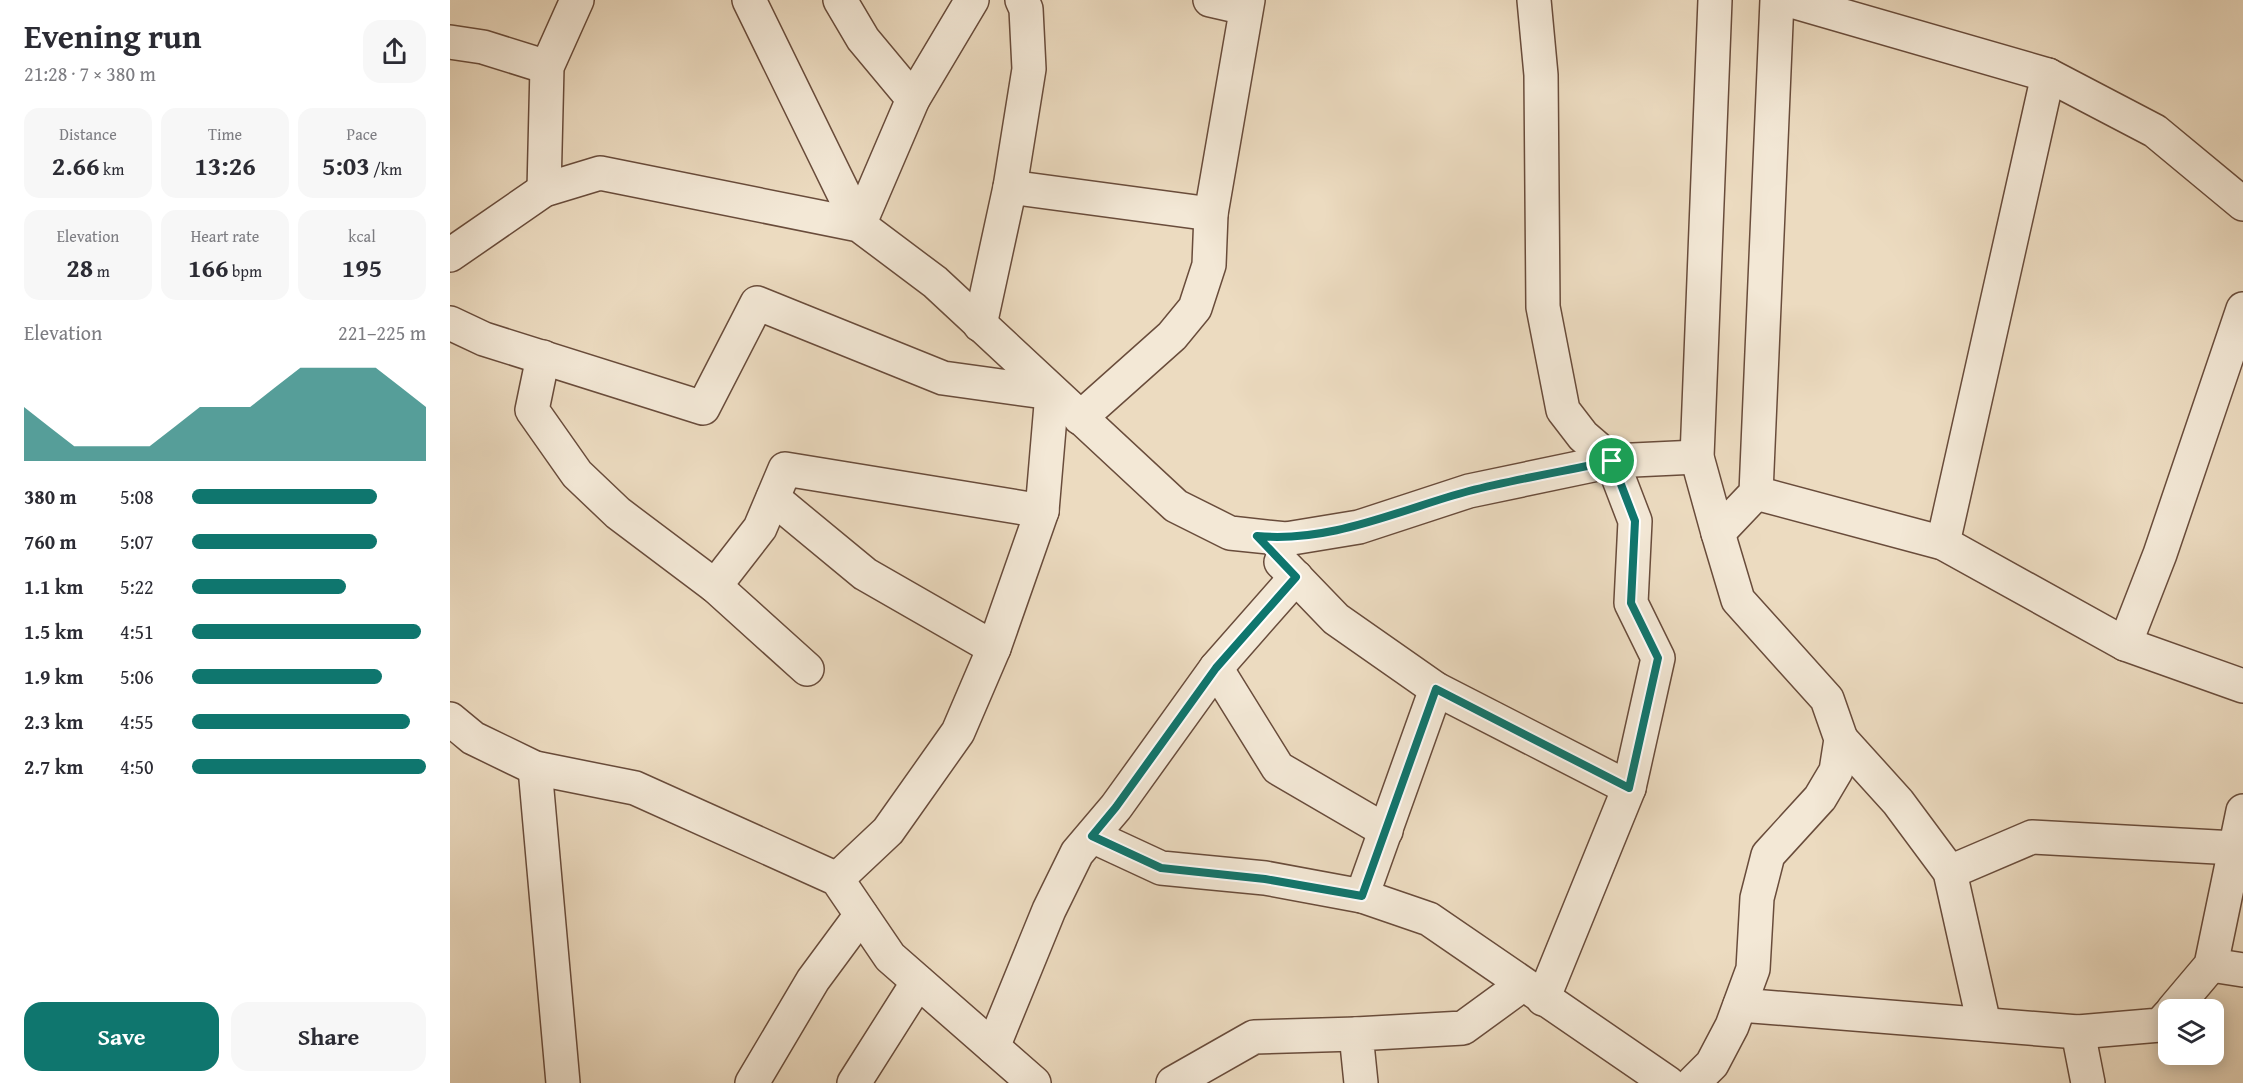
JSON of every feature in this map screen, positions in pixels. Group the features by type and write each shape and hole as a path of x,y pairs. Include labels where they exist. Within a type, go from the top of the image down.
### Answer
{"street":[{"path":"544,190 547,67 577,0"},
{"path":"749,0 859,225"},
{"path":"840,0 863,39 913,99"},
{"path":"980,325 1010,188 1029,69 1026,9 1022,0"},
{"path":"1080,417 1172,336 1195,308 1209,265 1211,214 1247,4 1210,0"},
{"path":"1173,1083 1254,1037 1463,1028 1532,992 1629,788 1658,658 1631,603 1635,521 1612,461 1583,436 1563,410 1543,307 1541,75 1534,0"},
{"path":"1715,0 1697,457 1738,600 1827,699 1841,738 1898,802 1950,872 1984,1024"},
{"path":"1718,533 1756,493 1777,0"},
{"path":"1788,0 2048,75 2155,131 2243,204"},
{"path":"859,225 913,99 968,2"},
{"path":"450,42 483,47 547,67"},
{"path":"1943,543 2048,75"},
{"path":"450,255 544,190 600,173 859,225 935,282 1176,506 1230,533 1286,539 1359,527 1469,491 1612,461 1697,457"},
{"path":"1010,188 1211,214"},
{"path":"450,323 484,339 703,408 757,303 943,378 1052,393"},
{"path":"2125,644 2234,363 2243,309"},
{"path":"543,357 532,410 577,474 618,513 715,586 807,669"},
{"path":"837,879 888,831 958,732 994,648 1042,511 1052,393"},
{"path":"715,586 760,528 784,469 1042,511"},
{"path":"1756,493 1943,543 2125,644 2243,686"},
{"path":"773,498 865,574 994,648"},
{"path":"1257,536 1336,619 1436,689 1629,788"},
{"path":"993,1047 1049,910 1077,853 1116,807 1216,668 1296,577"},
{"path":"1216,668 1278,768 1386,831"},
{"path":"1362,896 1436,689"},
{"path":"450,719 473,738 535,768 635,788 837,879 890,957 1034,1083"},
{"path":"1712,1077 1753,969 1757,898 1768,855 1820,798 1836,771 1841,738"},
{"path":"535,768 563,1083"},
{"path":"2182,999 2211,965 2243,811"},
{"path":"1092,836 1161,868 1265,879 1362,896 1429,919 1532,992 1668,1083"},
{"path":"1950,872 2032,837 2235,848"},
{"path":"752,1083 813,980 861,915"},
{"path":"2211,965 2243,970"},
{"path":"854,1083 918,982"},
{"path":"1740,1005 2078,1032 2158,1025"},
{"path":"2078,1032 2088,1083"},
{"path":"1356,1034 1361,1083"}],"route":[{"path":"1612,461 1635,521 1631,603 1658,658 1629,788 1436,689 1362,896 1265,879 1161,868 1092,836 1116,807 1216,668 1296,577 1257,536 1286,539 1359,527 1469,491 1612,461"}]}
